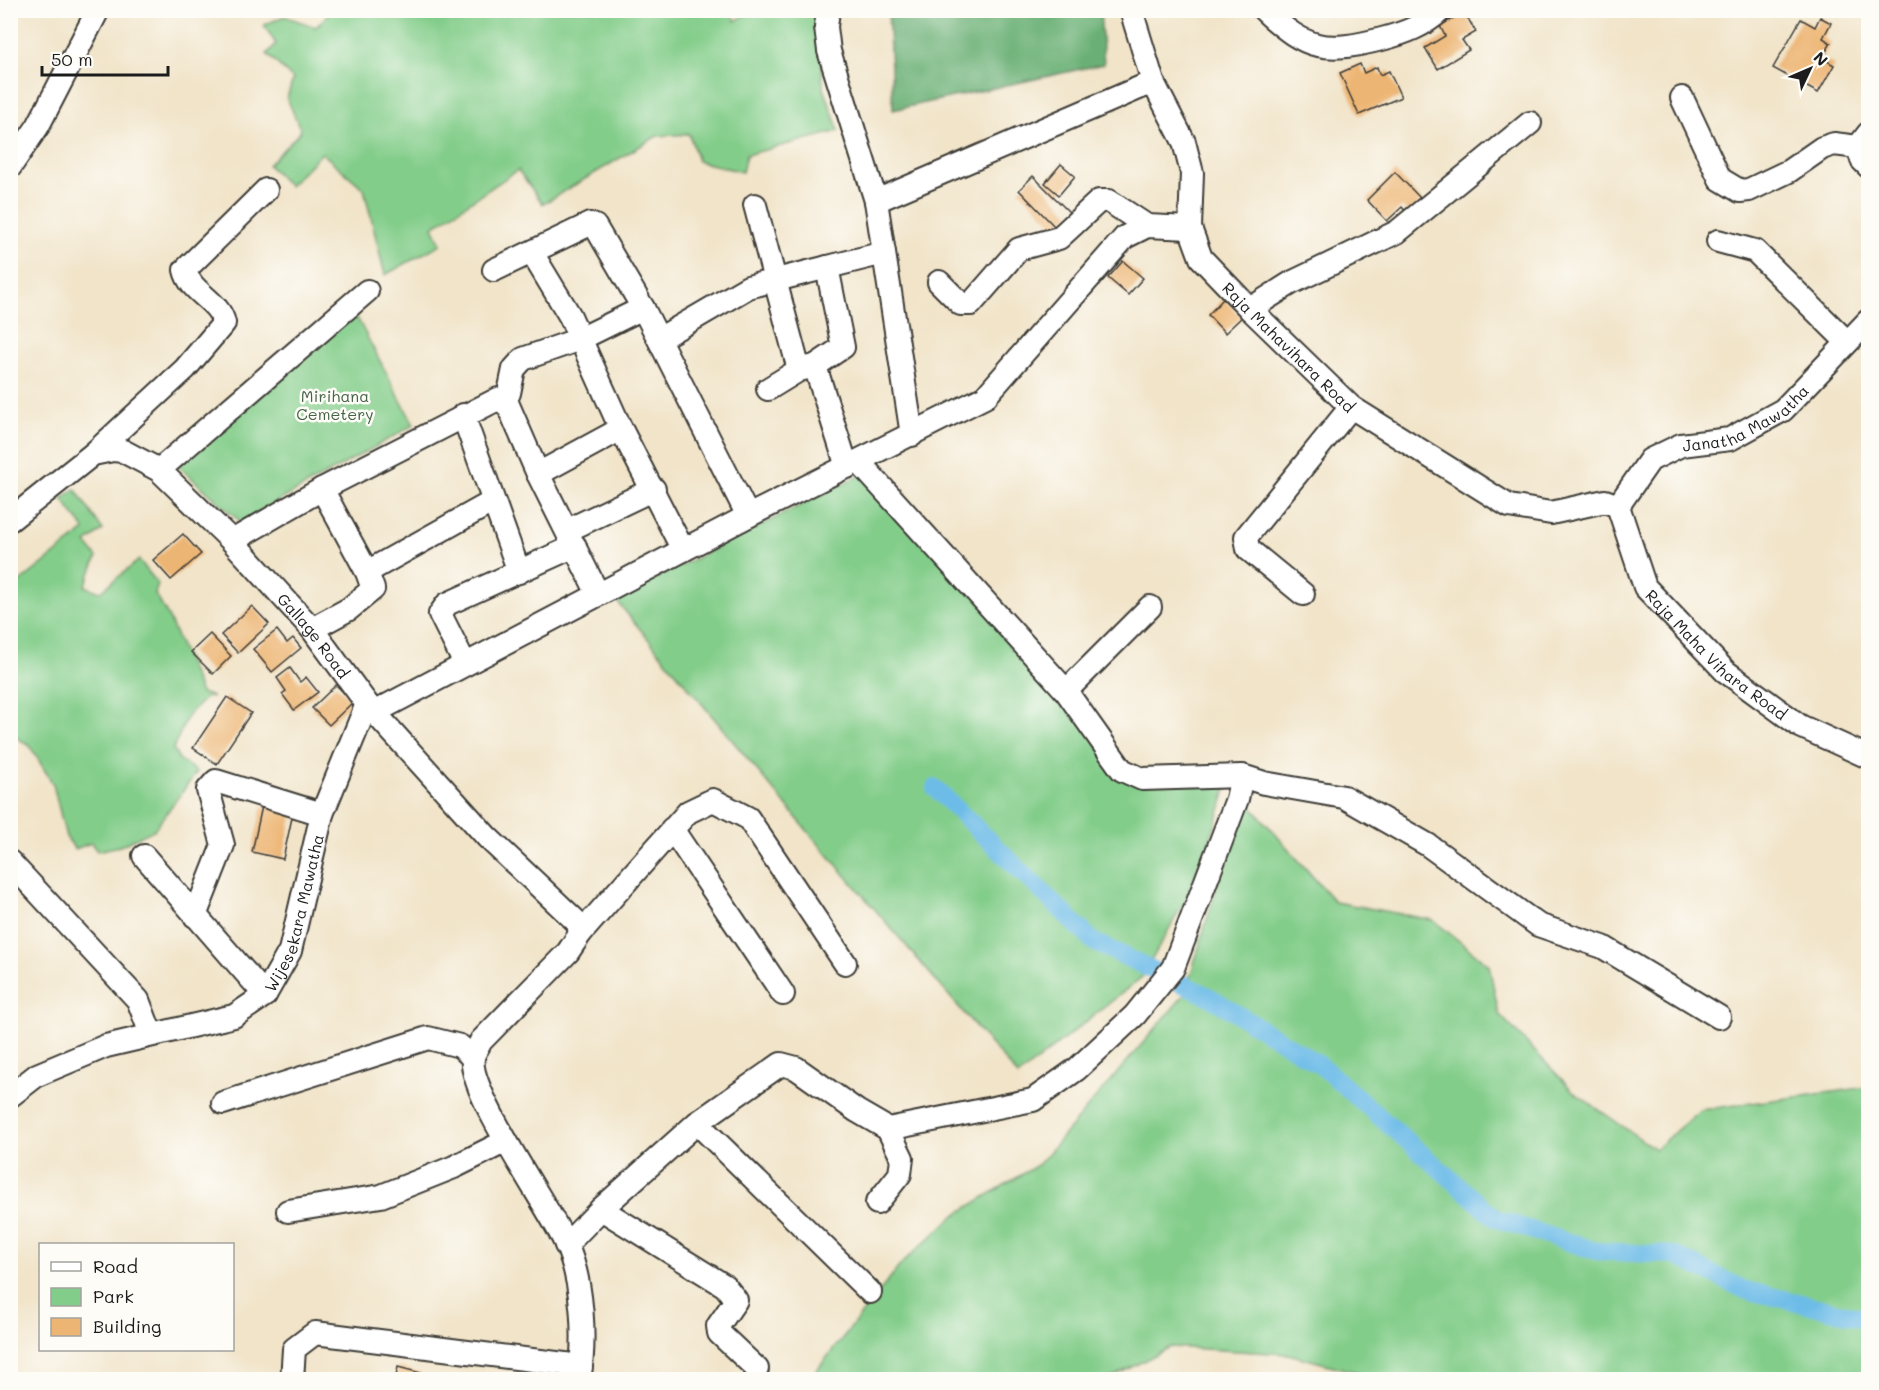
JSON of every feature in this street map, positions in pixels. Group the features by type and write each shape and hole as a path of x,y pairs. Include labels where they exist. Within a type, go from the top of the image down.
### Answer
{"street":[{"path":"10,167 38,126 98,10"},
{"path":"828,10 826,27 830,51 876,201 912,435"},
{"name":"Raja Mahavihara Road","path":"1131,10 1154,82 1184,142 1192,173 1190,228 1201,258 1250,309 1351,407 1509,506 1551,513 1605,501 1618,506"},
{"path":"1264,10 1289,34 1316,45 1344,49 1411,32 1441,10"},
{"path":"876,201 1154,82"},
{"path":"1683,98 1720,179 1740,190 1749,190 1789,171 1822,148 1834,144 1865,149"},
{"path":"1250,309 1291,283 1397,232 1530,123"},
{"path":"10,520 93,454 185,369 224,323 222,313 188,282 185,270 266,190"},
{"path":"939,282 961,304 971,304 1019,249 1059,238 1099,201 1109,201 1147,226"},
{"path":"755,205 775,279 807,368 853,464 1065,691 1122,770 1142,779 1242,776 1264,783 1344,796 1428,845 1538,925 1604,947 1719,1017"},
{"path":"494,270 590,224 595,226 643,308 748,516"},
{"path":"371,708 465,664 748,516 985,398 1125,237 1147,226 1190,228"},
{"path":"1718,241 1755,251 1847,342"},
{"path":"532,253 570,315 621,429 654,489 683,550"},
{"path":"659,339 748,287 884,253"},
{"path":"768,389 843,347 827,267"},
{"path":"159,470 367,291"},
{"path":"505,400 509,393 514,369 523,359 580,339 643,308"},
{"name":"Janatha Mawatha","path":"1618,506 1650,460 1681,445 1730,439 1783,410 1869,321"},
{"path":"232,541 322,489 463,415 498,399 505,400"},
{"path":"505,400 538,474 598,594"},
{"path":"1303,594 1248,549 1246,537 1351,407"},
{"path":"463,415 492,502 519,572"},
{"path":"538,474 621,429"},
{"name":"Gallage Road","path":"93,454 113,450 123,451 159,470 232,541 312,628 371,708 487,837 578,923 580,934"},
{"path":"312,628 349,609 373,589 367,572 322,489"},
{"path":"465,664 440,614 447,604 519,572 654,489"},
{"path":"367,572 492,502"},
{"name":"Raja Maha Vihara Road","path":"1618,506 1645,587 1725,671 1800,726 1869,757"},
{"path":"1065,691 1150,607"},
{"name":"Wijesekara Mawatha","path":"10,1096 37,1075 106,1046 234,1016 265,994 290,951 322,814 371,708"},
{"path":"888,1129 1033,1100 1077,1069 1135,1015 1173,968 1237,799 1242,776"},
{"path":"195,916 223,845 208,790 216,781 322,814"},
{"path":"292,1380 294,1348 315,1333 580,1373 580,1289 566,1245 506,1141 476,1078 473,1058 481,1041 568,952 580,934 688,812 713,800 748,818 845,963"},
{"path":"672,829 783,994"},
{"path":"144,856 265,994"},
{"path":"10,862 138,1000 150,1034"},
{"path":"223,1103 428,1038 460,1046 473,1058"},
{"path":"566,1245 601,1209 697,1124 781,1064 796,1068 857,1111 888,1129 902,1158 900,1174 877,1203"},
{"path":"697,1124 870,1292"},
{"path":"288,1211 381,1196 454,1167 506,1141"},
{"path":"601,1209 725,1286 736,1300 718,1326 719,1333 757,1369"}],"green space":[{"path":"332,10 732,10 735,21 752,11 819,11 823,86 839,131 746,155 742,172 698,161 689,134 657,136 543,204 518,170 433,227 441,244 385,275 364,189 322,153 289,186 268,165 301,131 287,98 293,79 267,54 276,44 264,25 284,16 316,27"},
{"path":"888,11 1100,11 1104,64 893,110"},
{"name":"Mirihana Cemetery","path":"354,312 414,425 241,522 178,466"},
{"path":"870,470 1006,621 1114,767 1227,786 1216,824 1186,899 1142,977 1018,1076 805,828 615,599"},
{"path":"75,489 103,530 86,543 97,557 85,586 100,592 139,560 158,584 155,594 168,616 201,693 213,697 208,696 188,715 173,749 179,759 197,772 154,830 120,846 97,851 91,843 75,849 66,837 53,784 30,746 11,734 11,589 85,530 62,499"},
{"path":"1243,797 1335,902 1433,920 1489,965 1499,1014 1575,1093 1655,1149 1700,1110 1868,1087 1868,1379 1382,1379 1288,1354 1170,1347 1109,1379 809,1380 902,1263 955,1215 1039,1164 1185,994"}],"building":[{"path":"1464,12 1476,32 1462,40 1469,50 1438,69 1425,48 1445,36 1440,26"},
{"path":"1820,17 1831,23 1823,38 1831,43 1822,58 1834,65 1818,93 1773,68 1801,19 1815,27"},
{"path":"1360,64 1364,73 1377,67 1380,75 1389,71 1401,97 1359,115 1340,73"},
{"path":"1061,164 1075,176 1059,195 1045,183"},
{"path":"1395,172 1422,200 1408,214 1402,207 1387,221 1367,200"},
{"path":"1033,176 1070,213 1056,228 1019,190"},
{"path":"1123,261 1143,278 1128,295 1108,278"},
{"path":"1223,299 1242,317 1225,333 1208,315"},
{"path":"183,534 201,554 171,580 153,560"},
{"path":"252,606 269,624 238,653 221,635"},
{"path":"277,630 287,643 293,638 301,648 272,672 253,649"},
{"path":"210,634 231,656 213,674 191,652"},
{"path":"290,668 300,682 306,677 318,692 294,710 282,694 286,691 277,678"},
{"path":"336,685 353,702 329,725 312,708"},
{"path":"227,697 251,713 217,764 193,748"},
{"path":"262,806 293,813 283,859 252,852"},
{"path":"398,1367 421,1373 419,1380 395,1380"}],"waterway":[{"path":"935,788 1094,942 1210,997 1320,1065 1497,1219 1596,1251 1674,1255 1745,1290 1868,1319"}]}
